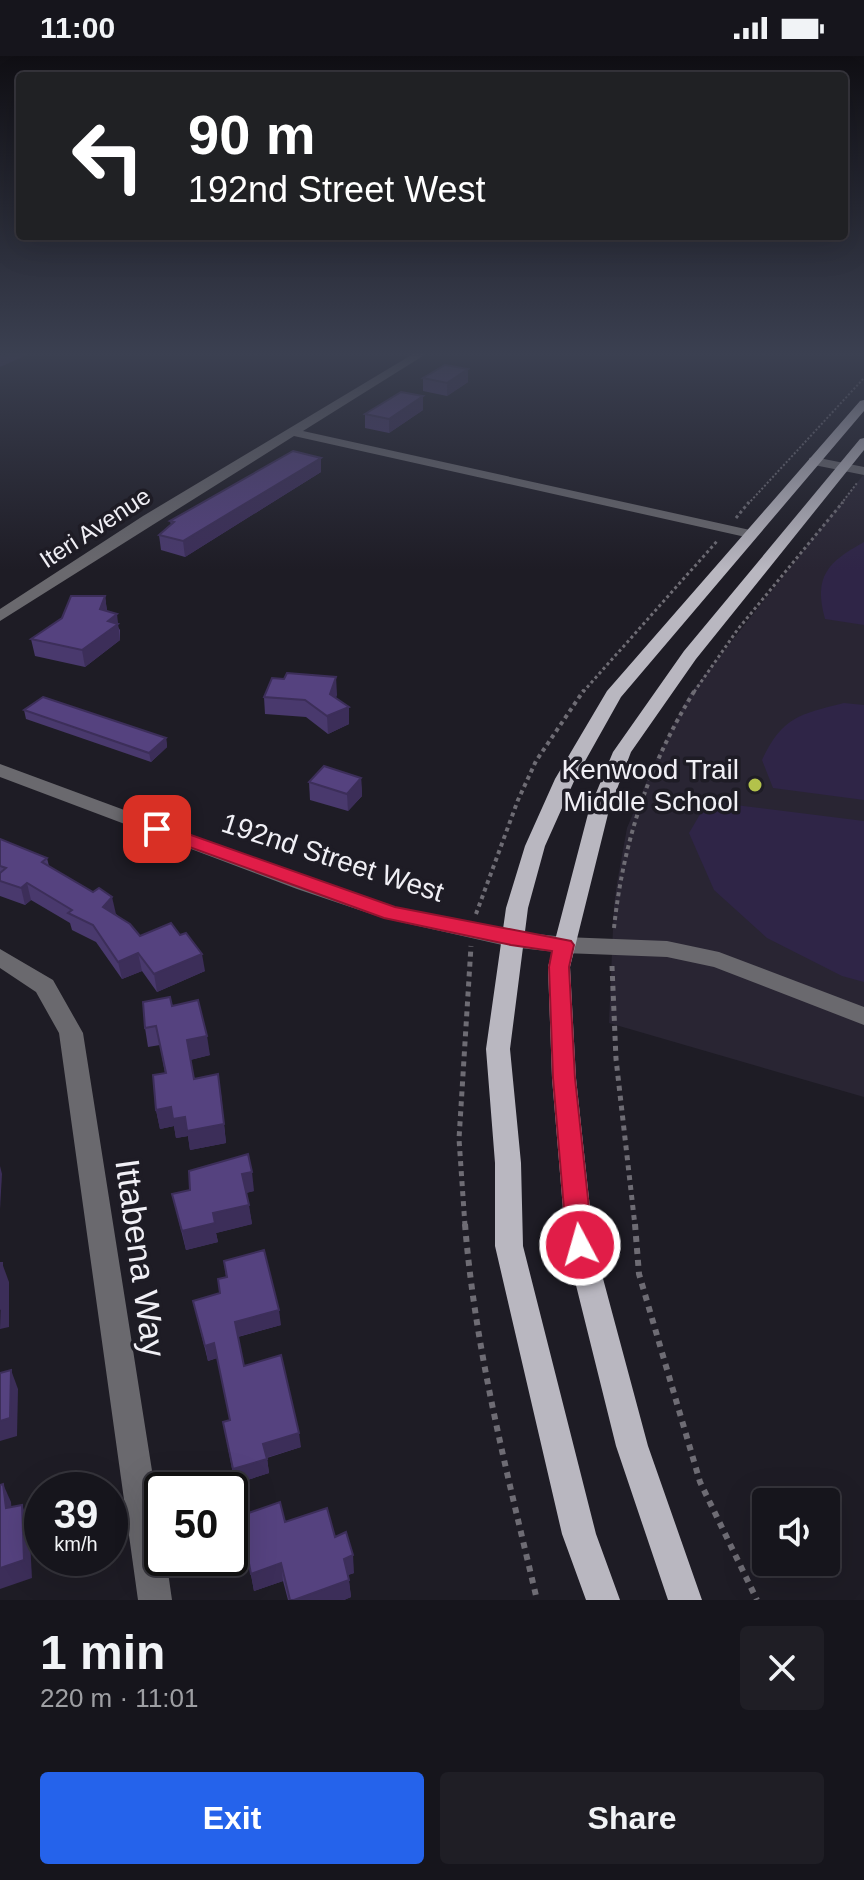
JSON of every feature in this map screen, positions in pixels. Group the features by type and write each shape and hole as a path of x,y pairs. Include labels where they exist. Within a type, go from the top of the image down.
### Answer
{"main road":[{"path":"603,1600 579,1534 509,1246 508,1163 498,1049 517,908 535,846 565,779 613,695 845,426"},
{"path":"685,1600 632,1446 580,1245 564,1078 559,967 599,810 622,752 690,655 864,442"}],"street":[{"name":"Iteri Avenue","path":"0,616 148,519 301,426"},
{"path":"291,432 750,534"},
{"path":"814,461 864,472"},
{"name":"192nd Street West","path":"0,770 358,903 419,920 511,939 564,945 667,949 719,960 864,1016"},
{"name":"Ittabena Way","path":"0,957 45,986 71,1033 155,1600"}],"path":[{"path":"757,1600 700,1482 639,1274 616,1059 611,970 617,883 634,812 663,746 703,677 864,472"}],"shaded area":[{"name":"Kenwood Trail Middle School","path":"864,474 864,1097 609,1023 617,883 627,828 656,759 689,695"},
{"path":"864,542 864,625 825,619 821,592 826,572 841,556"},
{"path":"844,703 864,705 864,800 773,788 762,760 777,734 804,715"},
{"path":"719,803 864,821 864,982 842,976 767,938 714,890 689,833 702,811"}],"building":[{"path":"293,451 321,458 183,541 159,535 174,522 170,521"},
{"path":"71,596 105,596 100,609 117,614 108,621 118,624 82,650 31,639 62,618"},
{"path":"287,673 336,677 330,694 349,707 327,716 305,700 264,697 272,678 284,679"},
{"path":"43,697 166,738 149,753 24,710"},
{"path":"324,766 361,778 347,794 309,782"},
{"path":"0,839 47,858 42,862 93,892 99,888 112,897 103,907 130,924 140,936 171,923 180,935 186,933 202,954 154,974 138,953 118,962 93,925 68,913 72,910 27,883 21,888 0,881 0,873 6,868 0,866"},
{"path":"170,997 172,1006 198,1000 207,1036 187,1040 194,1079 218,1074 224,1124 187,1131 185,1117 173,1119 171,1107 156,1110 153,1075 166,1073 156,1026 145,1028 143,1002"},
{"path":"248,1154 252,1172 242,1174 249,1205 213,1213 215,1223 182,1231 172,1194 190,1190 189,1171"},
{"path":"264,1250 279,1310 235,1322 244,1366 281,1355 299,1433 263,1444 267,1459 233,1469 223,1422 230,1420 214,1343 205,1346 193,1301 220,1293 218,1279 227,1277 224,1261"},
{"path":"0,1263 2,1308 0,1309"},
{"path":"11,1370 10,1418 0,1421 0,1373"},
{"path":"3,1484 6,1508 22,1505 24,1560 0,1568 0,1485"},
{"path":"280,1502 285,1522 327,1508 335,1537 346,1532 353,1555 344,1559 349,1580 290,1600 281,1563 251,1574 248,1513"}],"place":[{"name":"Kenwood Trail Middle School","path":"755,785"}],"route":[{"path":"157,829 391,913 511,939 564,945 559,967 564,1078 580,1245"}]}
